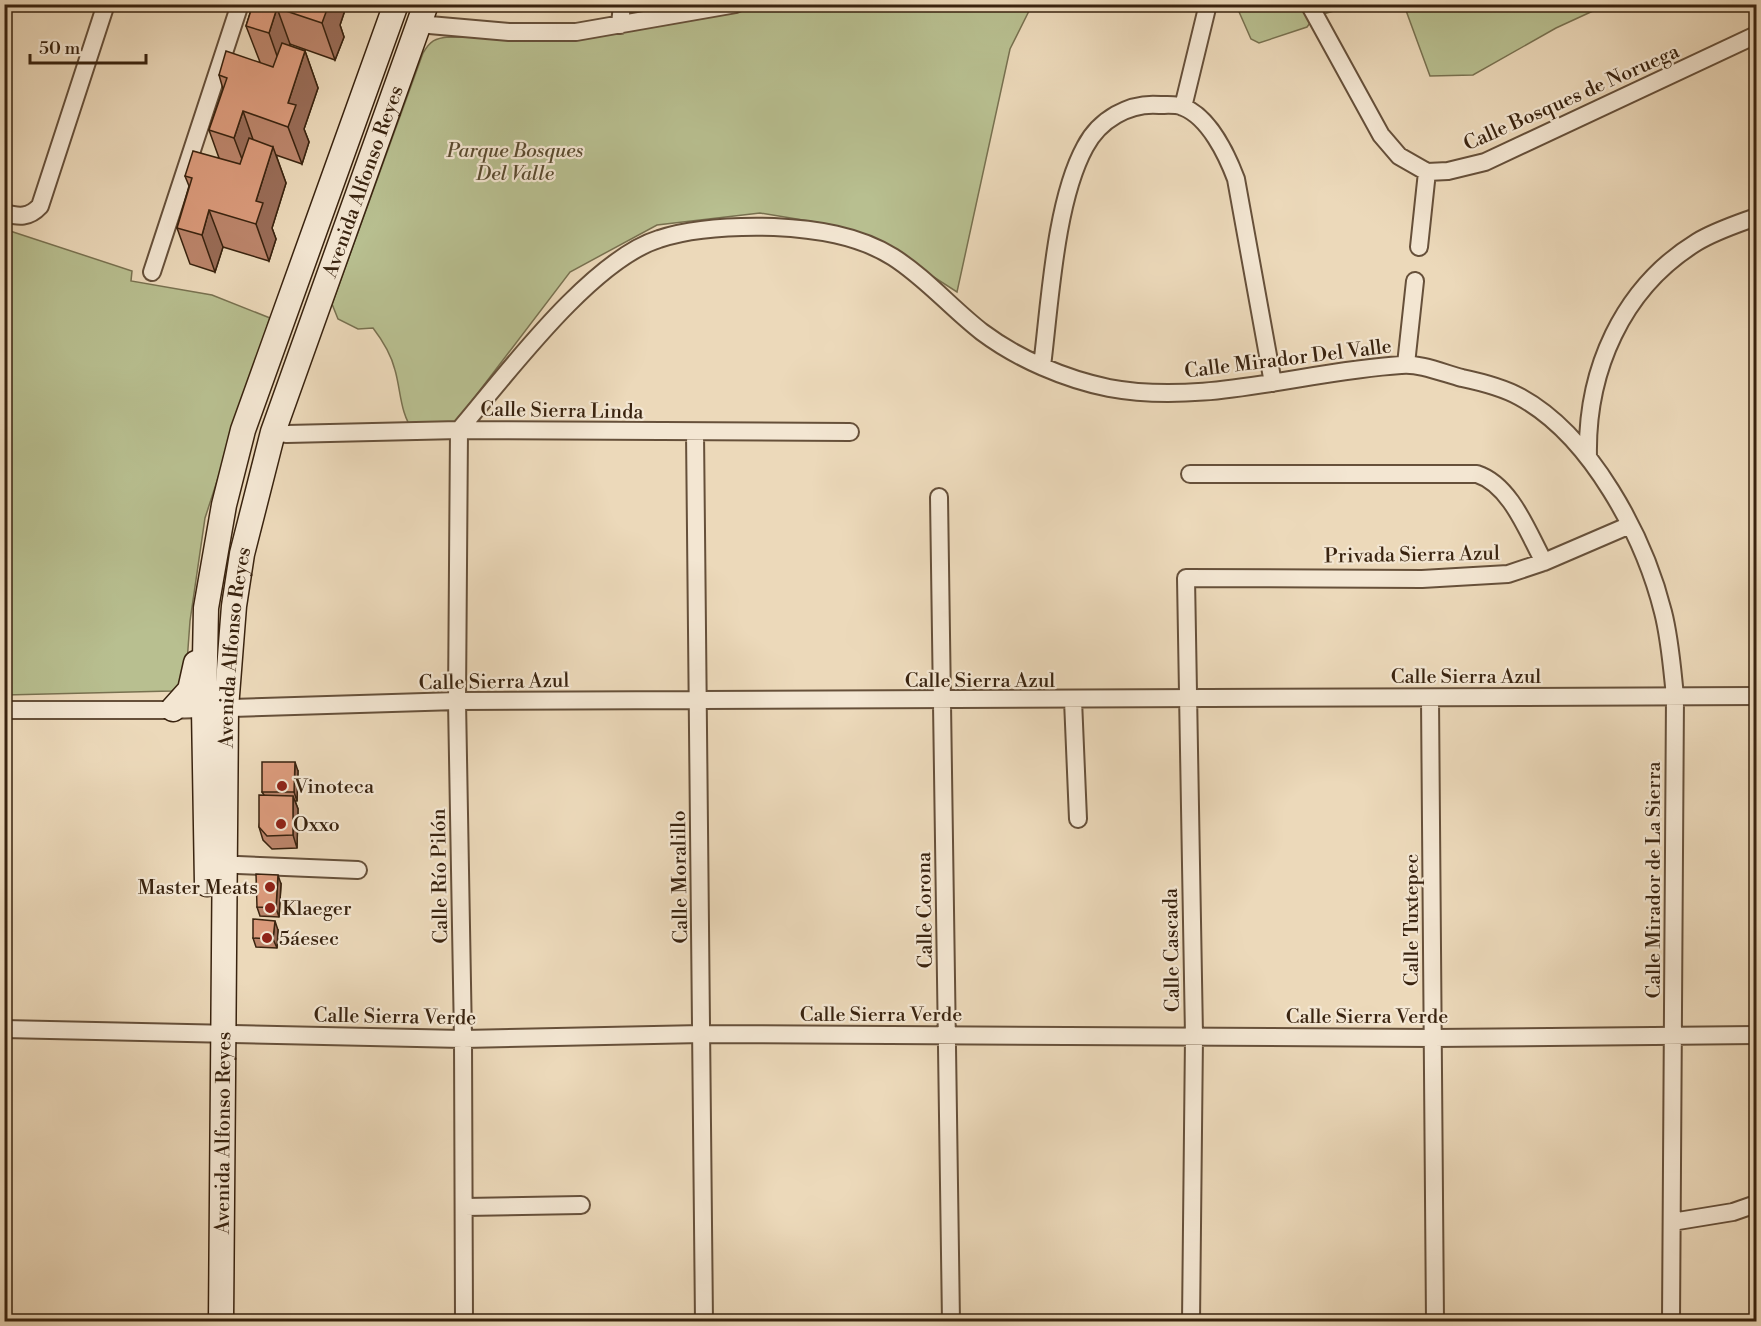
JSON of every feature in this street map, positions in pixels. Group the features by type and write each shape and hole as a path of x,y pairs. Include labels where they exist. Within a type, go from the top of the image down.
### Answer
{"main road":[{"name":"Avenida Alfonso Reyes","path":"221,1322 215,1034 215,709 206,608 224,505 243,430 396,4"},
{"name":"Avenida Alfonso Reyes","path":"215,709 242,554 273,432 422,14"},
{"path":"173,709 190,690 206,608"},
{"name":"Avenida Alfonso Reyes","path":"205,1322 215,1034"}],"street":[{"path":"4,213 19,217 27,216 40,206 106,4"},
{"path":"152,272 240,4"},
{"path":"620,25 622,4"},
{"path":"422,14 509,32 584,31 736,4"},
{"path":"1183,107 1208,4"},
{"path":"1309,4 1385,141 1399,156 1427,172 1419,247"},
{"name":"Calle Bosques de Noruega","path":"1427,172 1456,170 1485,162 1756,35"},
{"path":"459,430 565,309 617,260 658,239 721,228 791,228 863,241 892,256 918,275 983,332 1042,366 1059,235 1073,175 1085,146 1100,126 1118,112 1152,104 1183,107 1205,124 1225,150 1236,178 1273,383"},
{"path":"1587,458 1591,404 1598,373 1620,320 1637,293 1660,268 1698,241 1756,217"},
{"path":"1406,364 1415,281"},
{"name":"Calle Mirador Del Valle","path":"1042,366 1099,386 1137,393 1166,394 1273,383 1406,364 1502,388 1521,397 1557,425 1587,458"},
{"name":"Calle Sierra Linda","path":"273,432 287,434 459,430 850,432"},
{"name":"Calle Río Pilón","path":"459,430 457,701 465,1207 464,1322"},
{"name":"Calle Moralillo","path":"696,432 704,1322"},
{"name":"Calle Mirador de La Sierra","path":"1587,458 1630,525 1651,572 1664,614 1675,696 1671,1322"},
{"path":"1190,474 1477,474 1485,476 1505,495 1544,562"},
{"name":"Calle Corona","path":"939,497 951,1322"},
{"name":"Privada Sierra Azul","path":"1186,578 1471,578 1508,574 1544,562 1630,525"},
{"name":"Calle Cascada","path":"1186,578 1190,700 1194,1036 1191,1322"},
{"name":"Calle Sierra Azul","path":"4,710 215,709 457,701 941,701 1756,696"},
{"name":"Calle Tuxtepec","path":"1430,698 1435,1322"},
{"path":"1072,700 1078,819"},
{"path":"216,865 358,870"},
{"name":"Calle Sierra Verde","path":"4,1029 463,1039 702,1034 1433,1038 1756,1035"},
{"path":"1672,1222 1722,1214 1756,1204"},
{"path":"465,1207 581,1206"}],"green space":[{"path":"1404,4 1606,5 1556,28 1473,75 1430,76"},
{"name":"Parque Bosques Del Valle","path":"763,5 1037,5 1030,9 1010,49 957,292 884,245 821,223 760,213 657,225 570,272 452,427 414,432 406,418 393,364 383,343 373,328 358,329 338,319 332,304 423,53 428,46 436,39 449,37 578,38 691,20"},
{"path":"1236,5 1305,5 1310,23 1307,27 1259,43 1251,39"},
{"path":"1309,5 1354,5 1313,17"},
{"path":"4,229 132,271 131,281 212,295 270,318 205,518 190,621 186,676 181,686 172,691 5,695"}],"building":[{"path":"253,4 329,4 322,23 277,8 269,33 246,26"},
{"path":"282,43 305,51 288,103 296,105 288,127 243,111 234,138 209,130 227,78 219,75 226,51 273,67"},
{"path":"249,138 273,147 256,201 263,203 256,224 209,210 202,235 177,228 192,178 185,176 193,151 240,164"},
{"name":"Vinoteca","path":"262,762 295,762 294,792 262,792"},
{"path":"259,795 293,796 293,835 267,836 259,827"},
{"path":"256,874 278,875 276,908 257,907"},
{"path":"253,919 275,921 273,939 253,938"}],"place":[{"name":"Vinoteca","path":"282,786"},
{"name":"Oxxo","path":"281,824"},
{"name":"Master Meats","path":"270,887"},
{"name":"Klaeger","path":"270,908"},
{"name":"5áesec","path":"267,938"}]}
